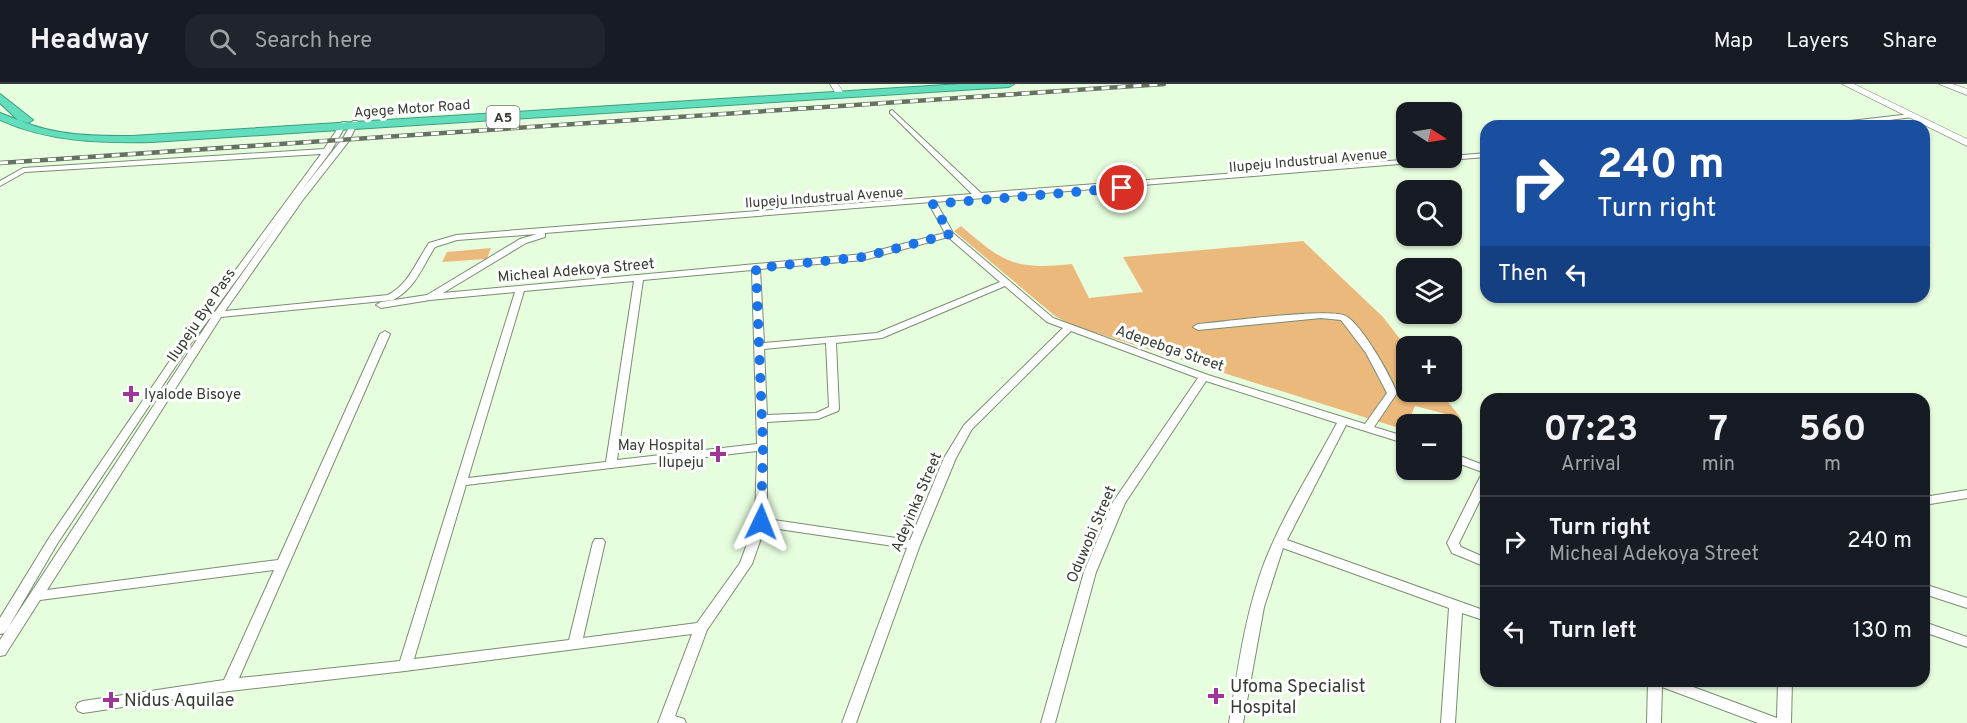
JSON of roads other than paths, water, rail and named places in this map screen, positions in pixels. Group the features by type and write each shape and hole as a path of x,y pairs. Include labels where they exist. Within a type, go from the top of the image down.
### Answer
{"highway":[{"name":"Agege Motor Road","path":"0,116 41,132 96,139 188,137 929,84"},
{"name":"Agege Motor Road","path":"839,90 1009,84"},
{"name":"Agege Motor Road","path":"0,97 22,118 62,130 112,134 194,133 349,125"}],"main road":[{"path":"1847,84 1916,120"},
{"path":"1944,84 1967,92"},
{"path":"1887,120 1891,106"},
{"path":"1930,129 1963,141"}],"street":[{"path":"892,112 978,195"},
{"path":"1894,120 1911,116"},
{"name":"Ilupeju Bye Pass","path":"0,651 7,620 53,541 327,150 349,125"},
{"name":"Ilupeju Bye Pass","path":"7,620 35,596 210,319 299,199 349,125"},
{"path":"0,184 23,170 327,150"},
{"name":"Ilupeju Industrual Avenue","path":"210,319 390,298 411,285 432,245 456,238 978,195 1480,157"},
{"name":"Ilupeju Industrual Avenue","path":"430,297 523,241 542,235 730,217 933,204 1480,158"},
{"name":"Adepebga Street","path":"933,204 950,234 1042,315 1068,329 1204,376 1396,437"},
{"name":"Micheal Adekoya Street","path":"210,319 401,303 430,297 864,257 950,234"},
{"path":"670,722 701,627 746,564 761,522 763,447 756,268"},
{"path":"611,464 639,279"},
{"path":"760,346 831,342 879,336 896,331 1005,283"},
{"path":"405,666 520,289"},
{"path":"1198,327 1321,315 1337,315 1345,319 1367,348 1392,393 1370,428"},
{"name":"Adeyinka Street","path":"849,723 914,544 950,458 968,427 1068,329"},
{"path":"229,685 385,334"},
{"path":"762,419 818,416 834,409 831,342"},
{"name":"Oduwobi Street","path":"1048,723 1090,572 1119,502 1204,376"},
{"path":"1236,723 1263,587 1279,542 1344,420"},
{"path":"463,482 763,447"},
{"path":"1462,461 1480,468"},
{"path":"1480,489 1453,543 1456,550 1480,560"},
{"path":"1930,500 1967,494"},
{"path":"761,522 914,544"},
{"path":"575,643 599,542"},
{"path":"1279,542 1480,614"},
{"path":"35,596 282,564"},
{"path":"1930,591 1967,603"},
{"path":"1448,723 1456,605"},
{"path":"83,707 229,685 405,666 701,627"},
{"path":"1930,629 1967,642"},
{"path":"1654,723 1655,687"},
{"path":"1677,687 1775,723"},
{"path":"1784,723 1785,687"}],"railway":[{"path":"0,163 1164,84"}],"place":[{"name":"Iyalode Bisoye","path":"131,394"},
{"name":"May Hospital Ilupeju","path":"718,454"},
{"name":"Ufoma Specialist Hospital","path":"1216,696"},
{"name":"Nidus Aquilae","path":"111,700"}]}
